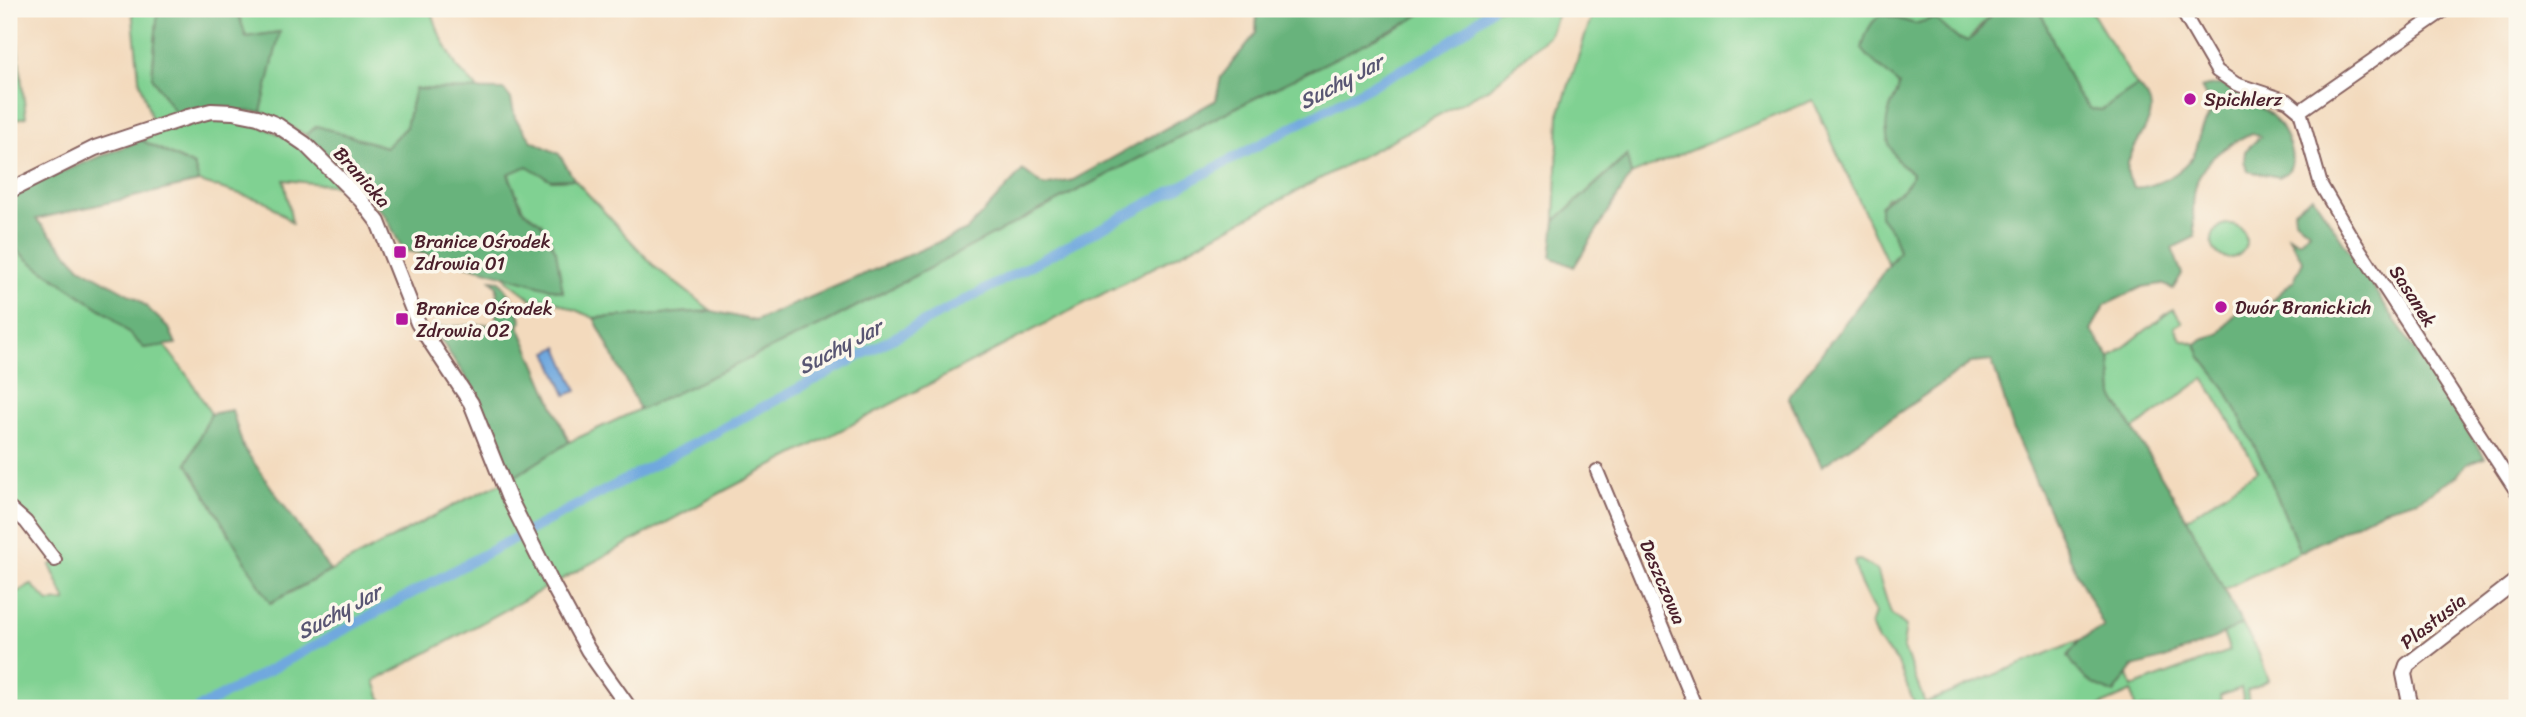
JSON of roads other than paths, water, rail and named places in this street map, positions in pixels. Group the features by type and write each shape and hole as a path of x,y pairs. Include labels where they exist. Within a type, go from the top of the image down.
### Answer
{"street":[{"path":"2181,9 2217,71 2235,84 2288,101 2300,111 2446,9"},
{"name":"Branicka","path":"9,191 95,148 211,111 233,111 258,117 277,125 305,145 361,200 378,222 418,323 471,403 508,496 588,650 629,708"},
{"name":"Sasanek","path":"2300,111 2321,185 2348,233 2517,492"},
{"name":"Deszczowa","path":"1597,471 1696,708"},
{"path":"9,507 26,522 55,560"},
{"name":"Plastusia","path":"2411,708 2404,674 2407,666 2517,580"}],"water":[{"path":"558,347 577,391 566,395 547,352"}],"waterway":[{"name":"Suchy Jar","path":"199,708 481,556 1421,60 1491,9"}],"place":[{"name":"Spichlerz","path":"2190,99"},
{"name":"Branice Ośrodek Zdrowia 01","path":"400,252"},
{"name":"Dwór Branickich","path":"2221,307"},
{"name":"Branice Ośrodek Zdrowia 02","path":"402,319"}]}
